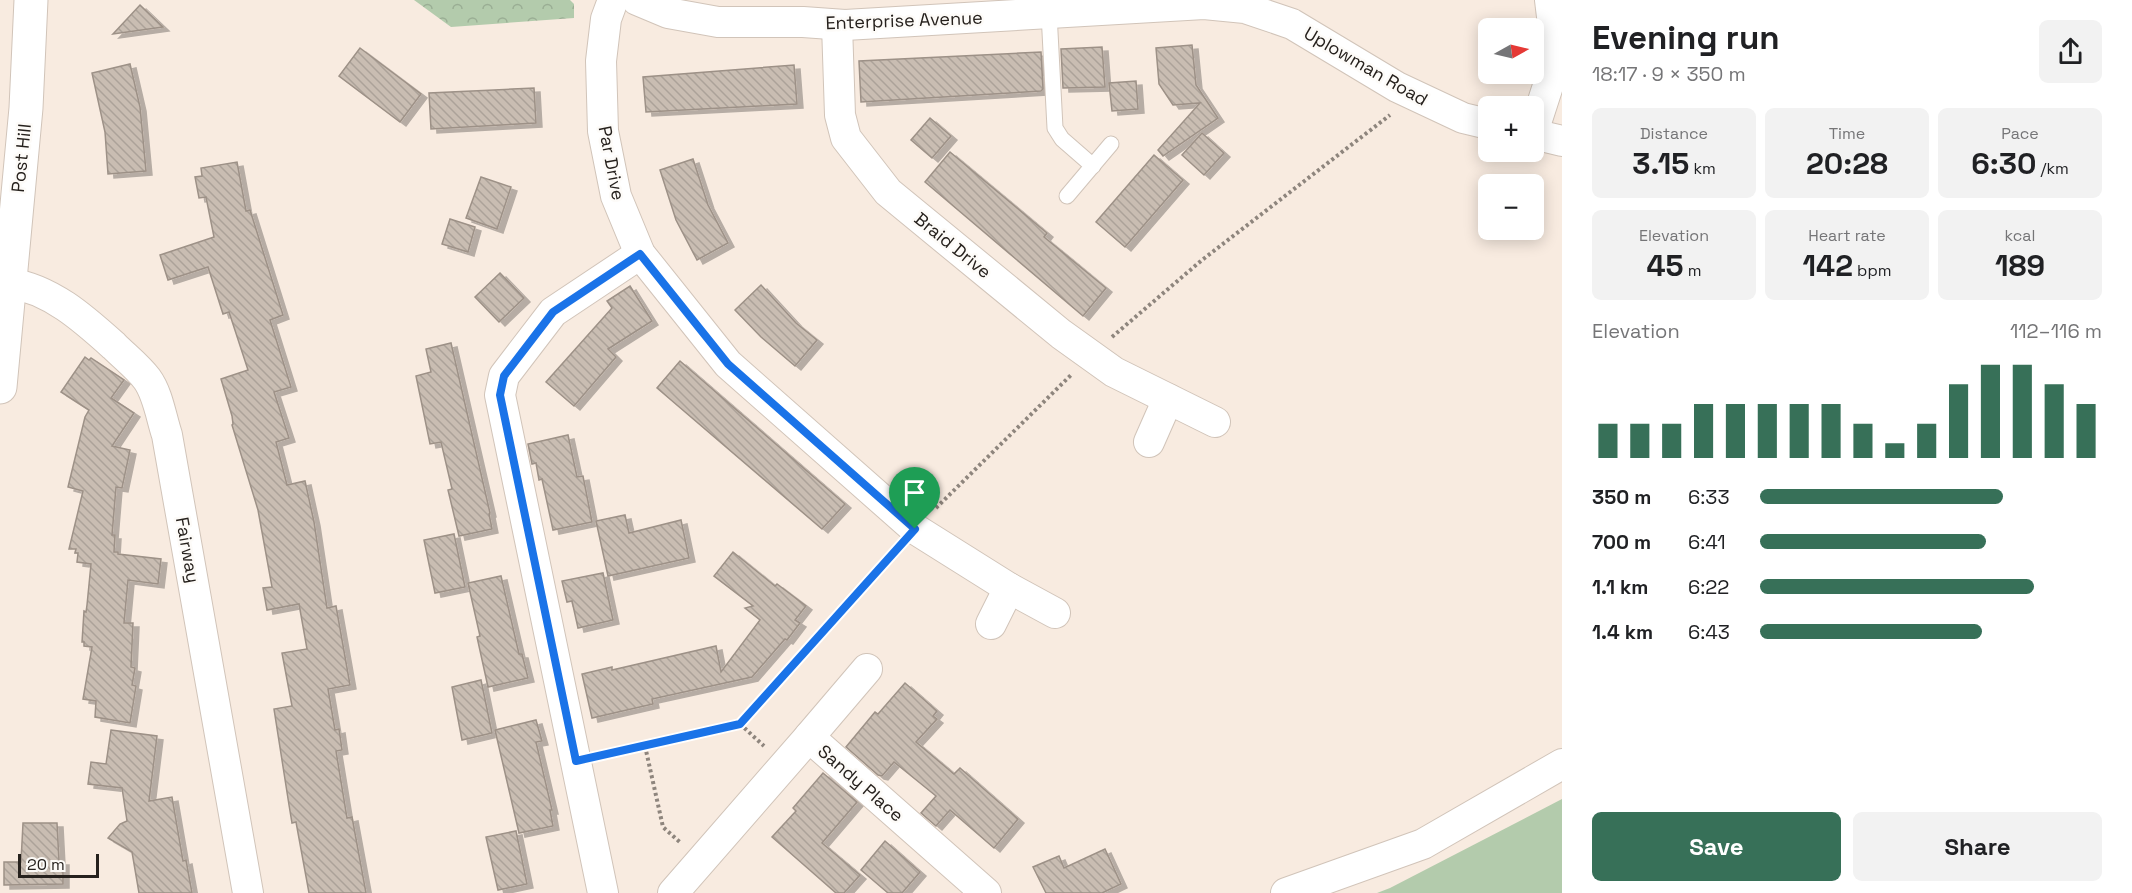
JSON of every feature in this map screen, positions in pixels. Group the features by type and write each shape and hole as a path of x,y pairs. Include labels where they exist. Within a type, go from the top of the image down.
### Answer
{"street":[{"name":"Post Hill","path":"0,387 9,283 7,225 26,108 31,0"},
{"name":"Par Drive","path":"613,0 606,19 601,61 603,131 616,196 640,254 728,364 915,529 1055,613"},
{"name":"Enterprise Avenue","path":"637,0 668,13 718,22 803,11 837,25 1037,9 1204,4 1245,8"},
{"path":"1544,99 1557,58 1550,0"},
{"name":"Uplowman Road","path":"1245,8 1292,24 1397,87 1463,118 1478,122"},
{"name":"Braid Drive","path":"837,25 840,115 846,138 888,192 1060,334 1090,356 1113,372 1215,422"},
{"path":"1544,136 1562,141"},
{"path":"603,893 500,395 504,376 553,312 640,254"},
{"name":"Fairway","path":"9,283 26,285 49,296 90,324 130,361 147,380 155,396 167,435 248,893"},
{"path":"1149,442 1168,399"},
{"path":"991,624 1010,588"},
{"path":"809,737 867,669"},
{"name":"Sandy Place","path":"674,893 809,737 986,893"},
{"path":"1286,893 1423,844 1562,764"}],"lane":[{"path":"1037,9 1055,128 1062,139 1093,166"},
{"path":"1067,196 1111,144"}],"path":[{"path":"576,761 740,724 915,529 1090,356 1202,260 1415,96"},
{"path":"645,746 663,827 701,861"}],"green space":[{"path":"414,0 570,0 574,4 574,18 451,27"},
{"path":"1562,799 1562,893 1377,893 1390,888"}],"building":[{"path":"140,5 163,27 113,34"},
{"path":"1192,45 1196,85 1218,118 1163,156 1158,150 1200,103 1173,105 1159,84 1156,48"},
{"path":"1102,47 1105,87 1063,88 1061,49"},
{"path":"360,48 421,94 400,122 339,76"},
{"path":"1041,52 1043,89 1041,91 861,102 859,61"},
{"path":"130,64 140,107 146,171 108,174 105,132 92,73"},
{"path":"794,65 797,104 646,112 643,77"},
{"path":"1136,81 1138,109 1112,111 1109,83"},
{"path":"534,88 536,123 431,129 429,93"},
{"path":"930,118 951,136 932,158 911,140"},
{"path":"1202,133 1224,153 1204,175 1182,155"},
{"path":"950,152 1047,233 1044,237 1106,288 1083,316 925,182"},
{"path":"1154,155 1183,180 1125,247 1096,222"},
{"path":"693,159 708,205 728,243 697,260 676,220 660,170"},
{"path":"237,162 246,211 250,210 283,315 270,320 291,387 274,392 289,438 276,442 287,485 305,481 314,522 327,608 336,606 350,685 328,689 335,730 339,729 342,750 336,751 347,818 352,817 366,893 309,893 296,822 292,823 274,709 292,706 282,653 307,649 299,604 267,610 263,588 272,587 258,510 232,425 232,416 221,379 248,370 229,312 223,314 208,267 168,280 160,255 214,237 206,197 199,198 195,177 202,176 201,168"},
{"path":"481,177 511,187 497,229 466,218"},
{"path":"450,219 475,227 468,252 442,244"},
{"path":"500,273 524,298 499,322 475,297"},
{"path":"761,285 796,323 817,340 795,366 761,337 735,310"},
{"path":"630,286 652,321 608,349 616,357 574,406 546,382 612,308 607,301"},
{"path":"451,343 492,529 459,536 448,490 452,489 441,442 430,444 416,376 431,372 426,349"},
{"path":"85,357 89,360 91,358 124,380 111,398 134,413 112,446 130,450 122,488 116,487 112,535 115,535 114,552 161,559 158,584 128,580 124,623 133,623 131,667 135,668 132,685 136,686 130,723 95,717 96,701 83,699 92,647 84,646 82,642 91,564 77,562 76,549 69,549 83,491 68,487 85,417 89,410 61,392"},
{"path":"680,361 845,504 822,529 657,388"},
{"path":"568,435 577,477 583,476 592,522 553,530 542,479 539,480 536,463 532,464 528,444"},
{"path":"625,515 629,533 681,520 689,558 608,576 596,521"},
{"path":"454,534 465,587 435,593 424,540"},
{"path":"733,552 775,586 777,584 806,606 795,620 800,623 787,640 785,639 752,677 652,699 653,704 592,718 582,674 612,667 612,670 716,646 721,672 760,620 745,608 753,606 714,576"},
{"path":"603,573 613,620 578,628 572,601 567,602 562,581"},
{"path":"501,576 519,654 522,654 528,678 488,687 468,583"},
{"path":"481,680 492,733 462,740 452,687"},
{"path":"905,683 937,711 933,716 937,719 916,742 954,774 960,768 1018,819 994,848 950,810 936,826 921,813 936,796 894,762 882,776 878,775 846,747 875,712 878,714"},
{"path":"536,720 542,741 536,742 552,810 550,810 553,826 519,833 495,730"},
{"path":"111,730 157,736 149,801 172,797 183,861 186,860 192,893 139,893 132,852 108,838 120,824 127,821 122,788 88,784 91,762 106,764"},
{"path":"823,773 857,802 822,843 860,875 844,893 836,893 772,837 796,811 793,808"},
{"path":"23,823 57,823 59,861 63,861 63,884 4,885 4,862 21,862"},
{"path":"516,831 527,884 498,890 486,837"},
{"path":"885,841 920,872 902,893 888,893 861,870"},
{"path":"1105,849 1121,884 1102,893 1046,893 1033,867 1059,856 1064,868"}],"route":[{"path":"640,254 728,364 915,529 740,724 576,761 500,395 504,376 553,312 640,254"}]}
